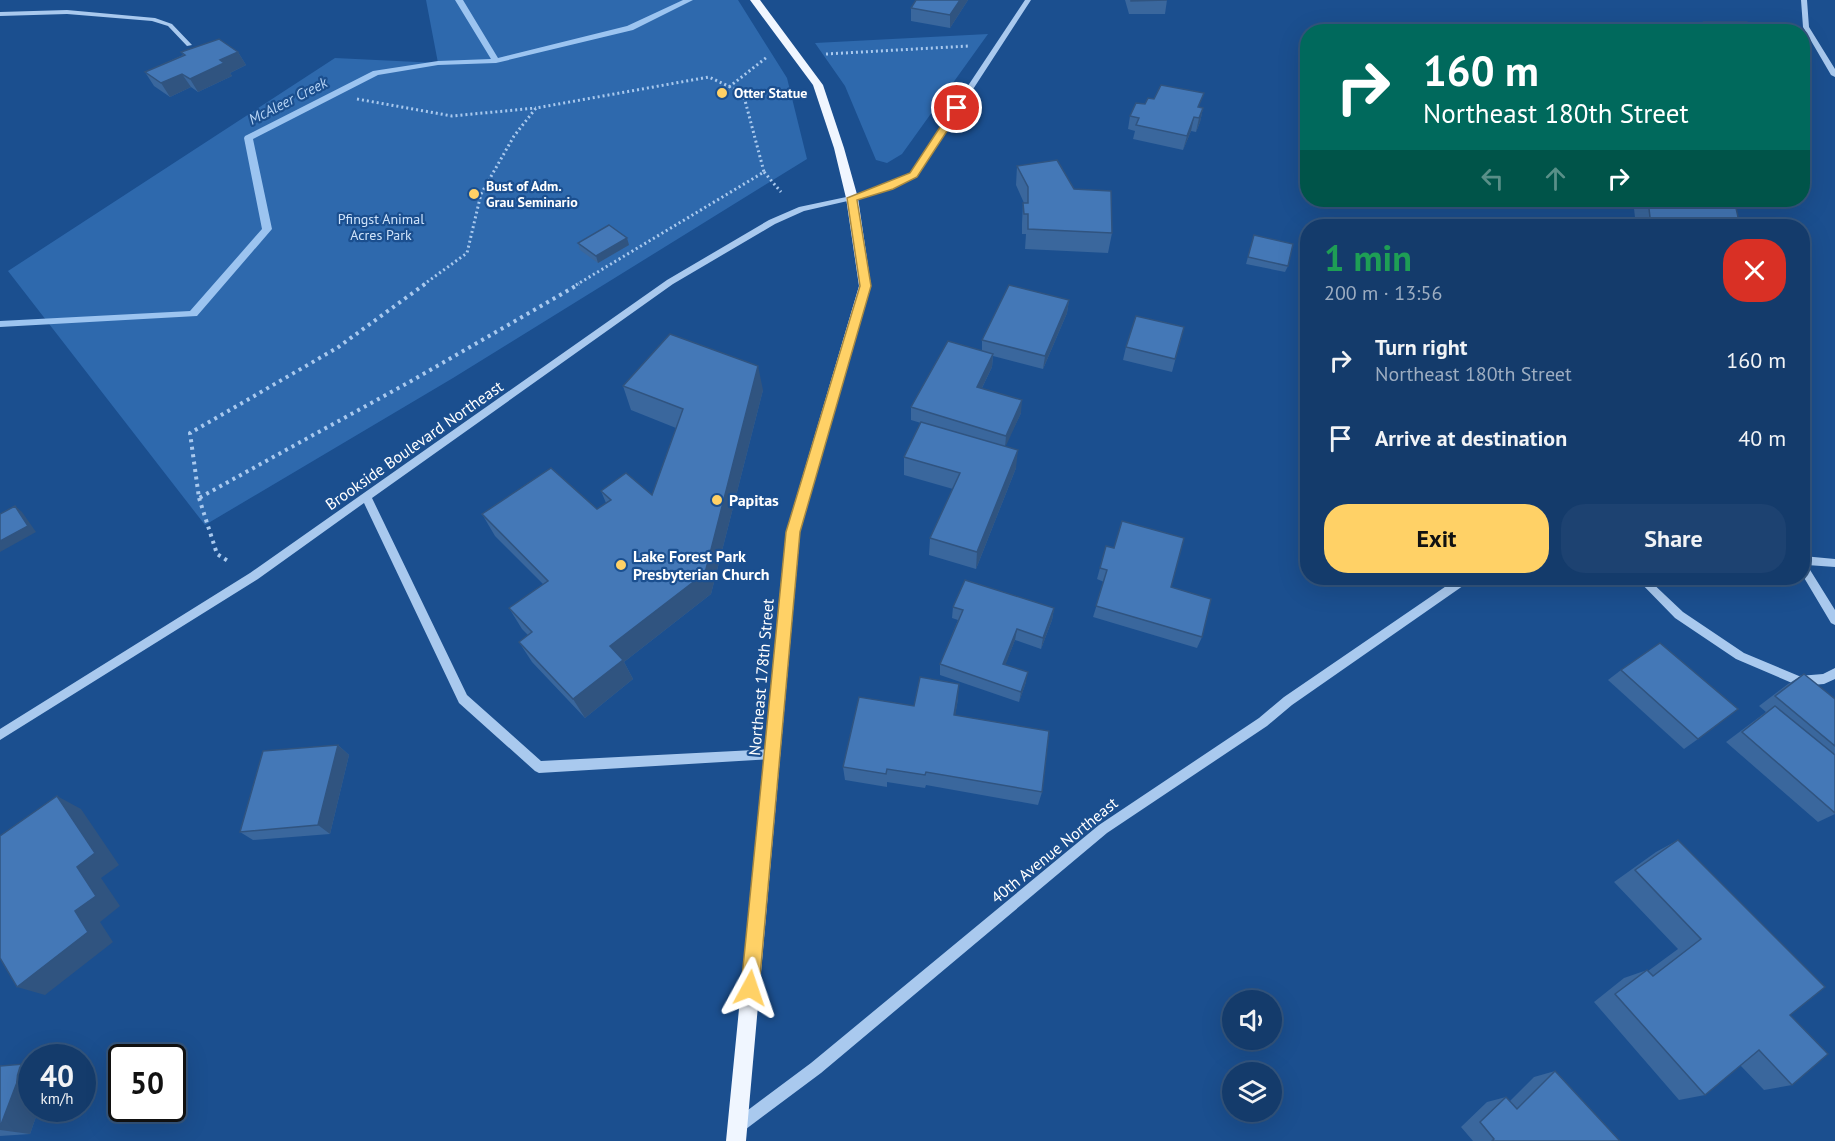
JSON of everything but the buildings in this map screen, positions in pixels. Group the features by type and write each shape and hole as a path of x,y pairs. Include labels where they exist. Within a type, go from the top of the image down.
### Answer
{"main road":[{"name":"Northeast 178th Street","path":"737,1134 793,532 865,286 852,198 839,148 818,85 755,0"}],"street":[{"name":"Brookside Boulevard Northeast","path":"0,735 254,576 670,282 772,222 802,209 889,187 913,175 1028,0"},
{"path":"1804,0 1806,24"},
{"path":"0,14 67,12 153,19 170,25 189,45"},
{"path":"1810,34 1835,75"},
{"path":"366,496 463,699 539,767 772,754"},
{"path":"1810,560 1835,562"},
{"path":"1810,579 1835,620"},
{"name":"40th Avenue Northeast","path":"737,1134 1103,829 1263,722 1288,701 1456,585"},
{"path":"1648,585 1679,615 1740,656 1799,681 1824,680 1835,673"}],"path":[{"path":"729,87 785,40"},
{"path":"796,55 998,45"},
{"path":"199,498 381,400 567,292 764,172 743,93 708,77 537,108 452,116 357,99"},
{"path":"254,576 217,554 199,498 190,433 337,348 466,253 481,194 514,136 537,108"}],"green space":[{"name":"Pfingst Animal Acres Park","path":"426,0 738,0 787,78 807,159 453,378 205,525 8,271 335,58 438,63"},
{"path":"988,34 902,154 887,163 876,160 845,86 815,43"}],"waterway":[{"path":"459,0 496,61"},
{"name":"McAleer Creek","path":"496,61 630,28 689,0"},
{"name":"McAleer Creek","path":"0,324 193,314 267,229 248,138 376,73 438,63 496,61"}],"place":[{"name":"Otter Statue","path":"722,93"},
{"name":"Bust of Adm. Grau Seminario","path":"474,194"},
{"name":"Papitas","path":"717,500"},
{"name":"Lake Forest Park Presbyterian Church","path":"621,565"}],"route":[{"path":"750,988 793,532 865,286 852,198 889,187 913,175 957,108"}]}
